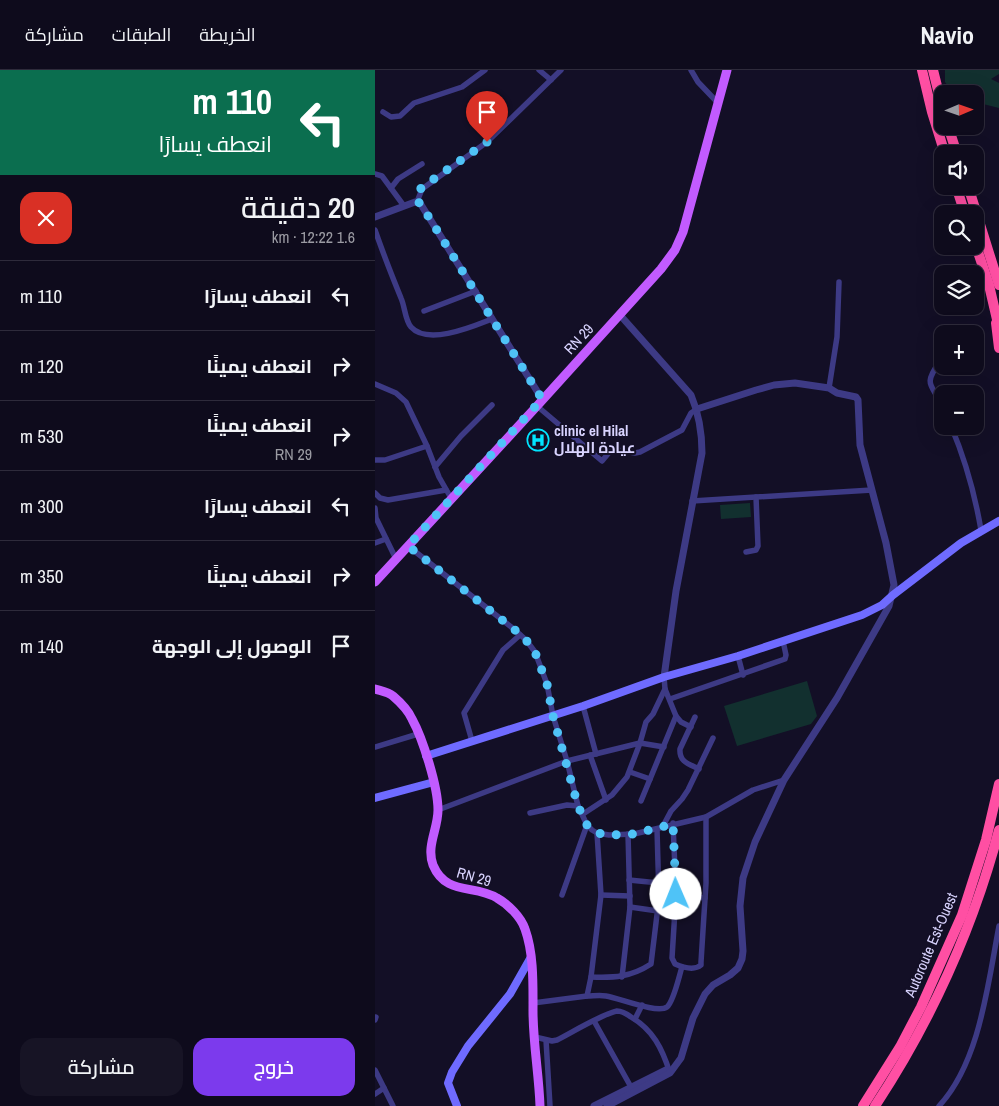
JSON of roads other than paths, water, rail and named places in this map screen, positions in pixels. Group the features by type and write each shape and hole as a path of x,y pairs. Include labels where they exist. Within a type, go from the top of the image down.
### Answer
{"highway":[{"path":"923,70 932,112 942,145"},
{"path":"933,70 937,85"},
{"path":"971,195 999,285"},
{"path":"979,255 989,285 999,328"},
{"path":"994,307 999,348"},
{"name":"Autoroute Est-Ouest","path":"863,1106 900,1048 921,1007 962,915 986,840 999,784"},
{"name":"Autoroute Est-Ouest","path":"875,1106 901,1065 937,1000 970,918 999,830"}],"main road":[{"name":"RN 29","path":"376,581 620,315 661,269 675,250 683,232 727,70"},
{"path":"426,756 553,716 664,677 738,656 862,615 883,605 893,595 981,530 999,521"},
{"name":"RN 29","path":"375,689 392,695 404,706 413,720 426,756 434,782 438,810 431,858 441,878 459,888 479,891 497,898 514,911 525,927 531,957 540,1106"},
{"path":"375,798 434,782"},
{"path":"457,1106 448,1082 452,1072 468,1046 510,994 531,957"}],"street":[{"path":"539,70 551,80"},
{"path":"417,202 421,188 487,142 561,70"},
{"path":"691,70 698,82 718,103"},
{"path":"383,112 391,117 400,116 414,104 462,87 482,71"},
{"path":"391,188 398,179 422,164"},
{"path":"375,174 382,176 404,206"},
{"path":"375,217 417,202"},
{"path":"417,202 420,203 476,291 540,403 603,461 612,449 638,453 679,432 685,426 691,413 697,409 774,385 795,383 829,388 837,393 854,396 858,400 860,444 894,585 893,595 889,606 854,669 784,780 755,842 743,878 740,906 742,959 738,968 713,985 705,994 693,1018 681,1058 672,1069 607,1106"},
{"path":"375,230 410,326 415,331 435,335 451,333 492,319"},
{"path":"829,388 837,337 839,282"},
{"path":"424,311 476,291"},
{"path":"620,315 691,395 697,409 702,453 676,591 664,677 665,689 676,716 681,722 691,727"},
{"path":"934,370 929,382 934,389"},
{"path":"375,384 396,393 406,402 451,498"},
{"path":"435,467 461,436 492,404"},
{"path":"955,435 978,511 981,530"},
{"path":"375,460 385,460 427,446"},
{"path":"375,493 380,498 388,500 446,490"},
{"path":"692,501 872,490"},
{"path":"746,552 756,550 758,546 756,497"},
{"path":"375,508 376,518 396,559"},
{"path":"375,543 387,539"},
{"path":"408,546 520,635 535,652 547,684 553,716 578,806 587,825 597,833 628,834 706,817 753,790 784,780"},
{"path":"472,741 464,713 503,650 520,635"},
{"path":"670,699 785,659 783,641"},
{"path":"738,656 743,675"},
{"path":"583,814 606,800 621,786 630,772 641,743 646,722 653,714 665,689"},
{"path":"583,706 593,755 606,800"},
{"path":"641,801 676,716"},
{"path":"695,717 680,749 680,755 681,759 699,769"},
{"path":"375,746 418,734"},
{"path":"591,977 622,977 651,964 658,911 660,828 688,790 713,738"},
{"path":"438,810 567,761 641,743 664,747"},
{"path":"630,772 650,779"},
{"path":"530,813 567,805 578,806"},
{"path":"673,824 676,894 672,958 675,964 682,967 697,968 701,965 705,898 706,817"},
{"path":"562,894 587,825"},
{"path":"587,996 601,895 597,833"},
{"path":"622,977 630,907 628,834"},
{"path":"629,880 659,883"},
{"path":"676,894 705,898"},
{"path":"601,895 630,896"},
{"path":"630,907 658,911"},
{"path":"939,1106 946,1099 970,1056 983,1012 999,926"},
{"path":"533,1003 587,996 606,996 661,1009 671,1001 682,967"},
{"path":"635,1019 642,1005"},
{"path":"535,1037 557,1040 618,1011 635,1019 653,1034 672,1069"},
{"path":"594,1021 631,1087"},
{"path":"546,1040 550,1106"},
{"path":"594,1106 672,1069"},
{"path":"375,1070 393,1106"},
{"path":"375,1094 384,1088"}],"place":[{"name":"clinic el Hilal عيادة الهلال","path":"538,440"}]}
